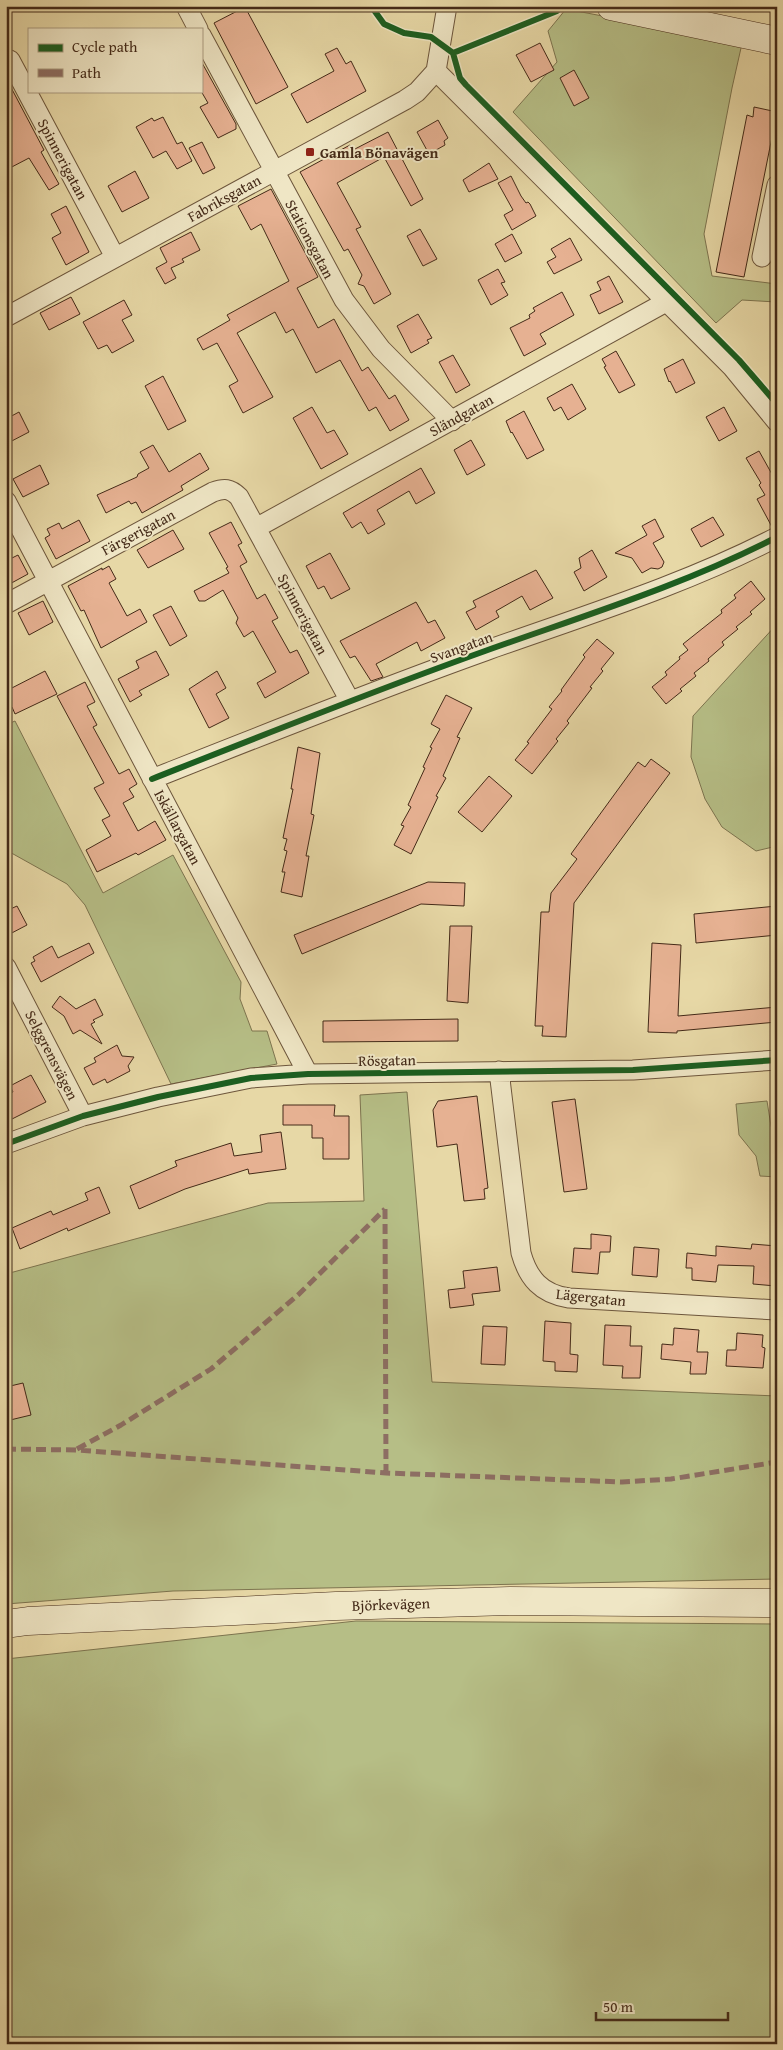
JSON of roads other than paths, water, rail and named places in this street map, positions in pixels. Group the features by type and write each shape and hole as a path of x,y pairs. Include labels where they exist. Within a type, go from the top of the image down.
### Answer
{"main road":[{"path":"611,6 649,10 777,41"},
{"name":"Björkevägen","path":"6,1624 28,1621 336,1606 490,1601 777,1603"}],"street":[{"path":"186,6 197,28"},
{"path":"446,6 436,72 732,367 777,422"},
{"name":"Stationsgatan","path":"202,37 344,300 386,355 452,421"},
{"name":"Spinnerigatan","path":"10,60 115,258"},
{"name":"Fabriksgatan","path":"6,317 405,100 417,92 436,72"},
{"path":"762,257 777,186"},
{"name":"Sländgatan","path":"256,528 666,302"},
{"name":"Färgerigatan","path":"6,604 213,492 222,489 229,490 239,497 256,528"},
{"name":"Iskällargatan","path":"6,501 308,1074"},
{"name":"Spinnerigatan","path":"256,528 350,701"},
{"name":"Svangatan","path":"152,779 350,701 682,579 749,551 777,536"},
{"name":"Selggrensvägen","path":"6,967 83,1116"},
{"name":"Rösgatan","path":"6,1144 83,1116 158,1097 252,1078 308,1074 633,1070 777,1060"},
{"name":"Lägergatan","path":"499,1071 520,1252 525,1268 533,1280 549,1292 569,1298 777,1310"}],"place":[{"name":"Gamla Bönavägen","path":"310,152"}]}
